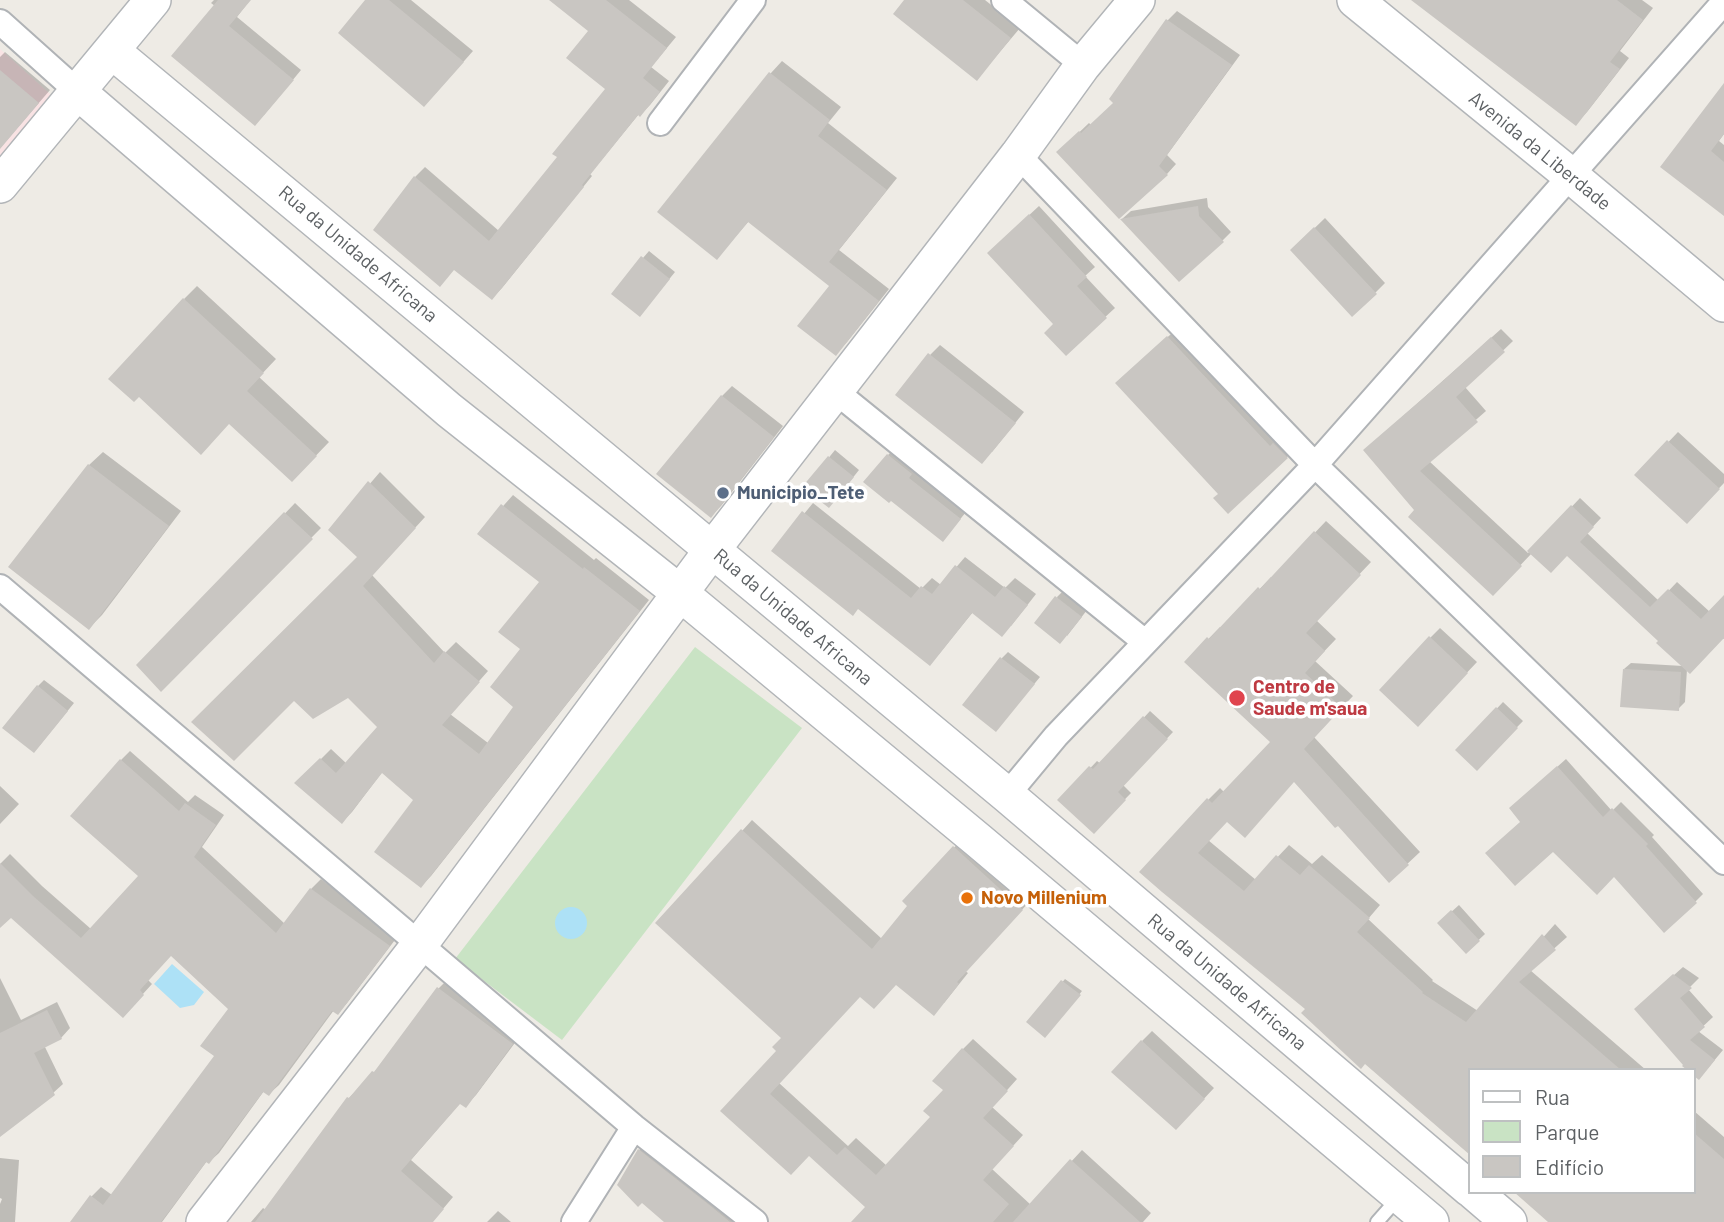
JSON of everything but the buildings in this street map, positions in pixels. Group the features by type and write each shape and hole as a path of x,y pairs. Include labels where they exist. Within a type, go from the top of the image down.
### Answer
{"street":[{"path":"0,185 153,0"},
{"path":"660,123 753,0"},
{"path":"1004,0 1083,65"},
{"path":"204,1222 420,944 712,550 1017,155 1083,65 1137,0"},
{"name":"Avenida da Liberdade","path":"1355,0 1724,304"},
{"path":"1007,794 1145,642 1315,466 1724,2"},
{"path":"0,22 449,410 680,593 1431,1222"},
{"name":"Rua da Unidade Africana","path":"112,51 1007,794 1468,1188"},
{"path":"1017,155 1315,466 1724,862"},
{"path":"835,391 1145,642"},
{"path":"0,587 634,1127 755,1222"},
{"path":"574,1222 634,1127"},
{"name":"Rua da Unidade Africana","path":"1475,1194 1508,1222"}],"lane":[{"path":"1377,1222 1400,1196"}],"shaded area":[{"path":"0,49 58,101 0,167"}],"green space":[{"path":"695,647 802,728 562,1040 455,959"}],"water":[{"path":"571,907 583,911 587,923 583,935 571,939 559,935 555,923 559,911"},
{"path":"172,964 204,992 194,1005 180,1008 154,984"}],"place":[{"name":"Municipio_Tete","path":"723,493"},
{"name":"Centro de Saude m'saua","path":"1237,698"},
{"name":"Novo Millenium","path":"967,898"}]}
